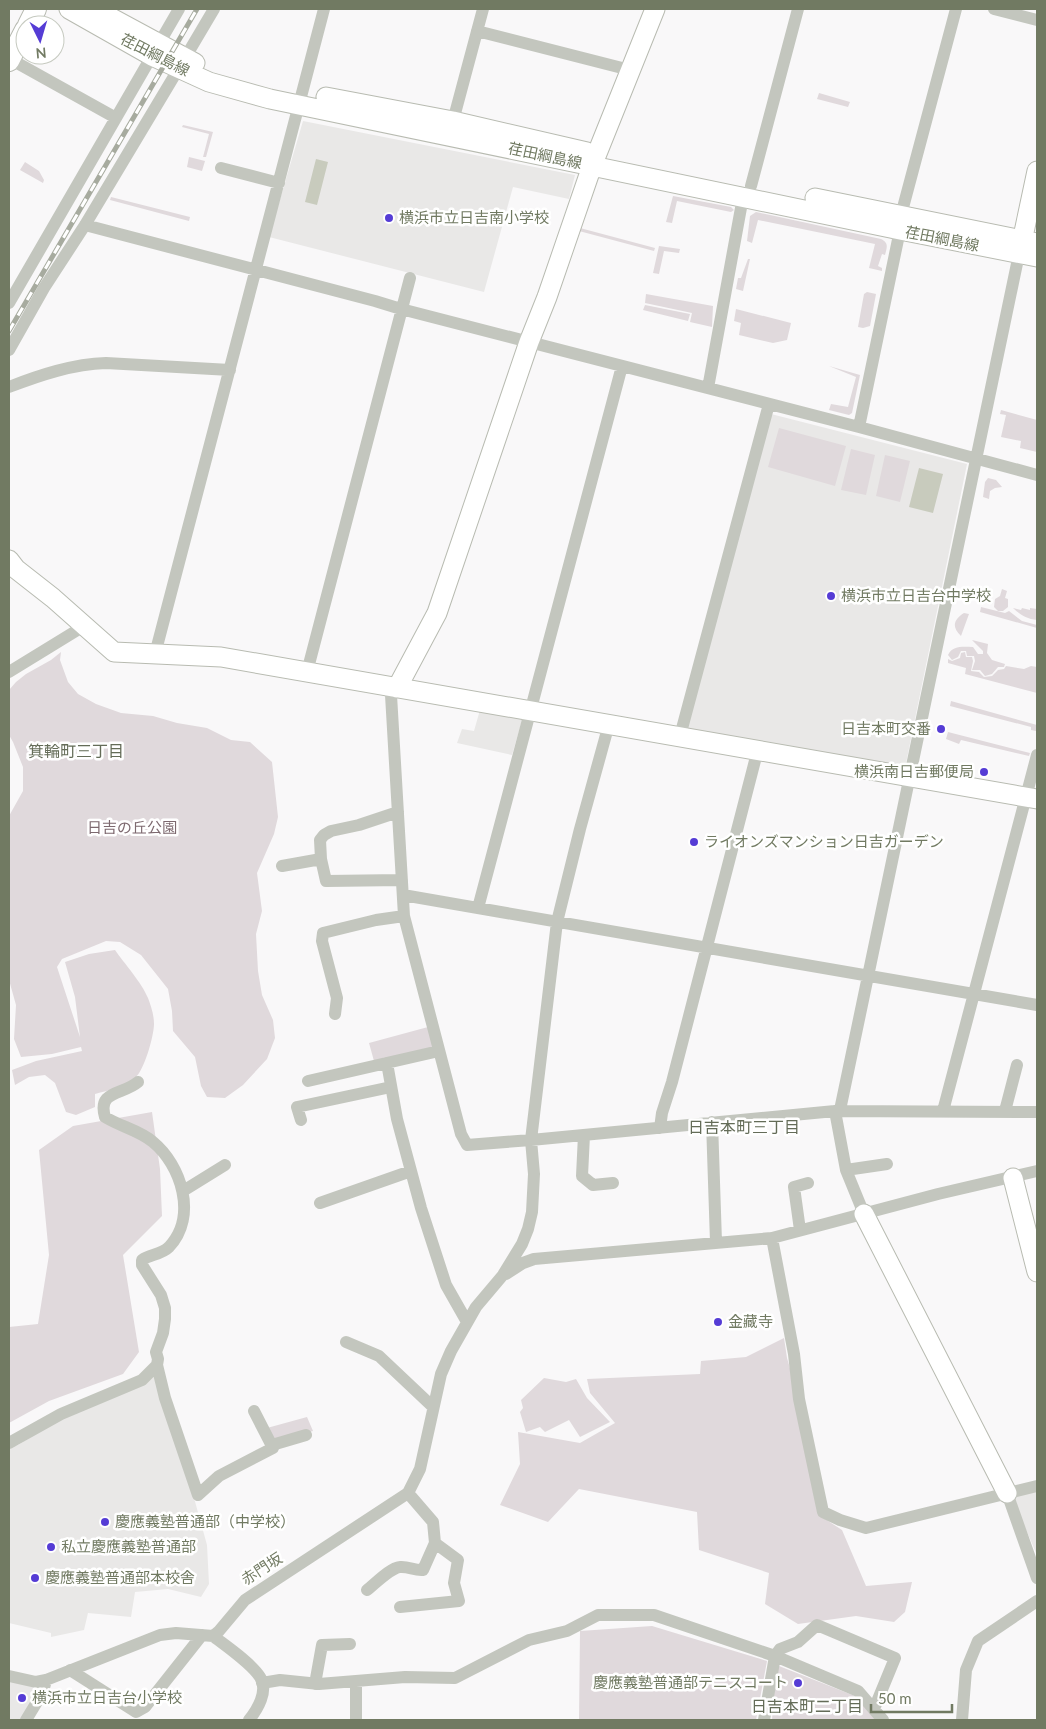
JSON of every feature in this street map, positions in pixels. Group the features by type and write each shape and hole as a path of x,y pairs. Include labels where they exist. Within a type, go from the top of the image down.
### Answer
{"street":[{"name":"荏田綱島線","path":"69,9 182,63 276,88 302,98 594,160 1029,248"},
{"name":"荏田綱島線","path":"95,9 156,49"},
{"path":"9,302 179,9"},
{"path":"9,350 44,288 85,224 214,9"},
{"path":"155,654 324,9"},
{"path":"453,121 482,9"},
{"path":"655,9 594,160 547,297 529,342 437,613 397,688 391,694 404,916 461,1134 468,1145 837,1110 1037,1112"},
{"path":"708,388 747,191 798,9"},
{"path":"859,427 900,223 956,9"},
{"path":"994,9 1037,20"},
{"path":"477,31 630,70"},
{"path":"10,60 116,118"},
{"name":"荏田綱島線","path":"302,98 453,121 594,160"},
{"path":"221,168 279,183"},
{"path":"1037,171 1029,248 976,459 868,976 837,1110 846,1170 864,1214 1007,1493 1037,1578"},
{"path":"85,224 375,301 401,310 859,427 1037,475"},
{"path":"307,672 410,278"},
{"path":"9,387 52,372 91,364 106,363 230,370"},
{"path":"478,908 622,366"},
{"path":"680,736 769,404"},
{"path":"9,560 16,569 53,598 114,652 221,657 530,709 1031,798"},
{"path":"9,672 84,626"},
{"path":"367,1590 394,1568 423,1570 435,1543 433,1522 408,1493 420,1469 441,1374 451,1351 476,1307 503,1275 522,1244 528,1229 532,1212 534,1174 531,1140 557,922 609,724"},
{"path":"660,1128 662,1114 672,1082 758,749"},
{"path":"943,1111 974,994 1031,798 1037,755"},
{"path":"398,812 359,825 331,831 324,835 320,840 321,859 326,882 402,880"},
{"path":"282,866 321,859"},
{"path":"404,895 1037,1005"},
{"path":"335,1014 337,998 322,941 323,933 376,920 404,916"},
{"path":"308,1081 439,1051"},
{"path":"387,1063 397,1119 421,1208 446,1285 467,1322"},
{"path":"1005,1111 1017,1065"},
{"path":"138,1082 106,1098 103,1108 105,1117 117,1124 137,1131 166,1154 174,1167 183,1191 183,1215 176,1237 165,1250 142,1260 142,1265 161,1295 165,1308 163,1333 156,1352 157,1365 198,1495 219,1476 273,1448 254,1411"},
{"path":"301,1120 297,1107 391,1087"},
{"path":"712,1122 716,1242"},
{"path":"584,1135 582,1176 593,1185 613,1183"},
{"path":"846,1170 887,1164"},
{"path":"183,1191 224,1165"},
{"path":"320,1203 411,1171"},
{"path":"503,1275 534,1259 772,1238 938,1194 1037,1171"},
{"path":"1012,1178 1037,1272"},
{"path":"800,1230 794,1187 808,1183"},
{"path":"772,1238 794,1354 799,1399 823,1512 840,1520 866,1528 1037,1486"},
{"path":"346,1342 379,1356 433,1407"},
{"path":"9,1443 61,1414 142,1380 157,1365"},
{"path":"272,1445 306,1435"},
{"name":"赤門坂","path":"70,1670 136,1712 145,1707 208,1635 219,1632 245,1600 408,1493"},
{"path":"400,1607 459,1601 454,1583 458,1560 435,1543"},
{"path":"962,1720 966,1670 978,1641 1037,1601"},
{"path":"262,1683 280,1680 315,1684 405,1677 455,1678 529,1640 568,1631 598,1615 654,1615 775,1656 858,1691 883,1720"},
{"path":"764,1720 775,1656 780,1649 798,1642 817,1625 895,1658 874,1709"},
{"path":"9,1676 36,1682 46,1680 160,1635 176,1632 208,1635 243,1660 260,1677 262,1683 261,1700 249,1720"},
{"path":"315,1684 322,1645 350,1644"},
{"path":"26,1720 43,1692 46,1680"},
{"path":"356,1682 356,1720"}],"shaded area":[{"name":"横浜市立日吉南小学校","path":"303,121 575,175 569,199 513,187 484,292 269,237"},
{"path":"316,159 328,162 317,205 305,202"},
{"name":"横浜市立日吉台中学校","path":"771,414 967,464 905,768 686,728"},
{"path":"919,468 943,474 933,513 909,507"},
{"path":"480,710 523,717 512,755 457,743 462,729 474,731"},
{"name":"慶應義塾普通部（中学校）","path":"159,1371 207,1545 209,1584 201,1597 168,1589 135,1592 131,1617 88,1613 84,1630 51,1637 51,1633 9,1623 9,1447 18,1445 57,1421"},
{"path":"1037,1489 1037,1555 1011,1495"},
{"name":"横浜市立日吉台小学校","path":"9,1681 38,1688 39,1693 21,1720 9,1720"}],"green space":[{"path":"819,93 850,102 848,107 817,99"},
{"path":"183,125 213,132 206,157 203,157 209,134 182,127"},
{"path":"189,157 205,161 202,171 187,167"},
{"path":"25,162 39,171 44,180 43,183 20,170"},
{"path":"673,196 731,207 734,210 731,212 677,201 672,223 666,222"},
{"path":"111,197 190,217 189,221 110,200"},
{"path":"756,212 881,239 887,246 885,255 882,254 878,266 882,268 882,271 869,268 875,244 758,220 752,243 747,241 750,216"},
{"path":"580,228 655,248 654,251 579,231"},
{"path":"659,246 680,249 679,253 664,251 659,274 653,273"},
{"path":"748,259 750,259 743,291 736,289 738,278 741,278"},
{"path":"867,292 876,294 870,326 863,328 858,327 864,294"},
{"path":"646,294 713,306 712,327 690,322 692,313 645,303"},
{"path":"645,305 690,314 688,321 643,310"},
{"path":"736,309 791,323 787,340 773,343 739,335 741,323 734,321"},
{"path":"829,366 860,375 852,413 849,415 829,410 831,404 848,407 856,377"},
{"path":"1001,410 1037,420 1037,452 1020,448 1021,441 1001,437 1006,415 1000,414"},
{"path":"779,428 846,446 835,486 768,467"},
{"path":"851,449 875,455 866,495 841,490"},
{"path":"885,455 910,461 900,502 876,496"},
{"path":"988,478 996,480 1002,487 990,491 989,499 983,497 985,482"},
{"path":"1002,589 1007,591 1005,598 1008,599 1008,607 1003,611 998,611 994,607 995,599 1000,596"},
{"path":"981,607 1005,613 1009,611 1022,621 1037,625 1037,628 980,612"},
{"path":"1013,608 1021,610 1022,608 1037,609 1037,620 1018,613"},
{"path":"964,613 969,614 961,636 956,629 955,623"},
{"path":"972,640 988,644 987,653 992,660 1005,664 1004,667 998,667 992,674 985,676 980,670 972,670 975,661 974,656 967,656 966,651 961,651 958,657 952,660 948,655 955,648 962,647 973,647 978,654 983,654 983,651"},
{"name":"日吉の丘公園","path":"61,652 60,660 68,682 78,694 96,704 121,713 153,716 177,723 207,728 231,740 250,742 272,762 278,817 274,834 257,873 262,911 256,934 258,971 262,995 273,1020 275,1038 267,1059 243,1085 225,1098 207,1097 201,1086 195,1057 173,1031 168,989 141,955 120,942 106,941 62,959 57,967 80,1037 75,997 65,962 89,954 115,950 142,986 153,1014 152,1037 142,1068 131,1081 111,1090 95,1094 95,1107 76,1115 66,1112 55,1083 45,1075 29,1077 15,1085 12,1070 36,1061 82,1051 81,1047 52,1054 21,1057 14,1039 16,1005 9,980 9,816 23,791 23,767 9,735 9,690 26,674"},
{"path":"965,652 966,657 972,657 971,671 979,672 984,677 992,676 1006,666 1024,669 1031,666 1037,667 1037,693 965,674 966,668 948,663 948,659 952,661 960,658 961,653"},
{"path":"951,701 1037,725 1036,731 1031,730 1031,727 950,706"},
{"path":"948,732 1030,753 1029,756 961,740 959,744 946,739"},
{"path":"428,1027 434,1049 374,1061 369,1043"},
{"path":"152,1112 160,1169 162,1216 123,1255 139,1352 123,1374 49,1401 9,1423 9,1327 38,1324 49,1255 39,1150 73,1126"},
{"path":"784,1338 825,1519 842,1530 866,1586 912,1582 905,1612 894,1622 856,1616 798,1624 765,1604 769,1573 699,1550 697,1512 579,1489 548,1522 500,1505 520,1464 518,1432 580,1443 615,1423 590,1393 587,1379 700,1374 701,1361 746,1357"},
{"path":"544,1378 566,1382 576,1379 587,1398 610,1422 580,1437 569,1420 545,1432 540,1427 526,1432 520,1412 523,1408 521,1400"},
{"path":"307,1417 313,1431 274,1442 267,1428"},
{"path":"652,1626 767,1661 756,1720 579,1720 580,1631"},
{"name":"慶應義塾普通部テニスコート","path":"779,1666 855,1696 877,1720 772,1720 776,1669"}],"railway":[{"path":"9,331 197,9"}],"place":[{"name":"横浜市立日吉南小学校","path":"389,218"},
{"name":"横浜市立日吉台中学校","path":"831,596"},
{"name":"日吉本町交番","path":"941,729"},
{"name":"横浜南日吉郵便局","path":"984,772"},
{"name":"ライオンズマンション日吉ガーデン","path":"694,842"},
{"name":"金藏寺","path":"718,1322"},
{"name":"慶應義塾普通部（中学校）","path":"105,1522"},
{"name":"私立慶應義塾普通部","path":"51,1547"},
{"name":"慶應義塾普通部本校舎","path":"35,1578"},
{"name":"慶應義塾普通部テニスコート","path":"798,1683"},
{"name":"横浜市立日吉台小学校","path":"22,1698"}],"district":[{"name":"箕輪町三丁目","path":"76,751"},
{"name":"日吉本町三丁目","path":"744,1127"},
{"name":"日吉本町二丁目","path":"807,1706"}]}
